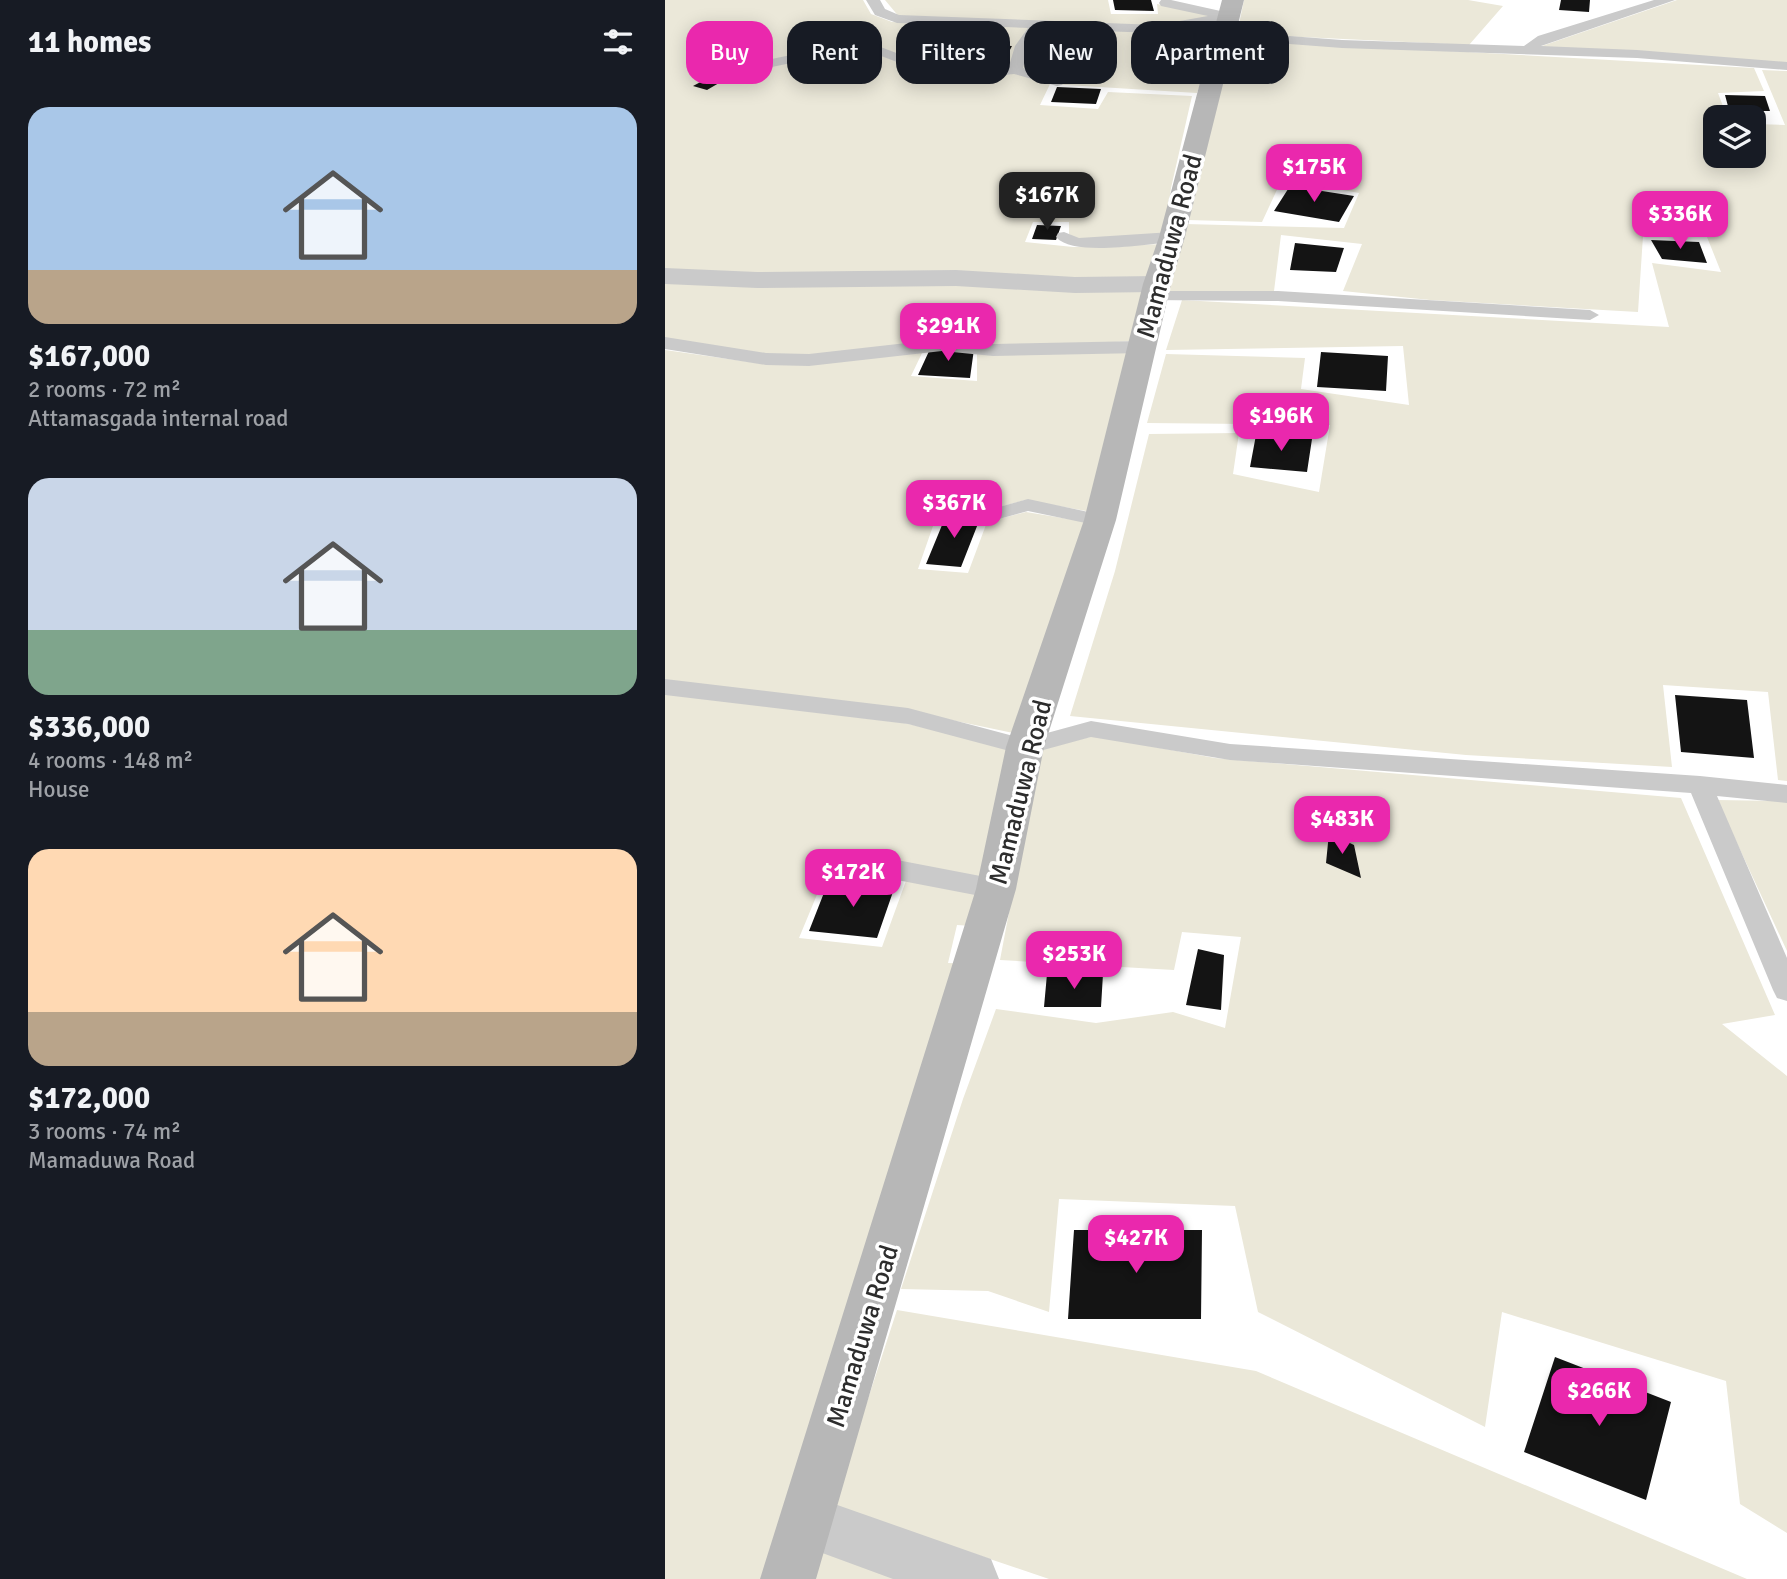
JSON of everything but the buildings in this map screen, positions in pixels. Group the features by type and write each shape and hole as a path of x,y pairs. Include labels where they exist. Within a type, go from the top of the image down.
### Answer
{"street":[{"name":"Mamaduwa Road","path":"788,1579 996,889 1025,747 1100,520 1155,290 1172,237 1229,17"},
{"path":"665,276 757,280 956,278 1155,290"},
{"path":"806,1521 971,1579"}],"lane":[{"path":"873,0 880,12 897,19 1024,25"},
{"path":"1523,51 1543,40 1668,0"},
{"path":"1166,4 1342,44 1637,54 1787,66"},
{"path":"1117,28 1157,29 1229,17"},
{"path":"1015,70 1024,43"},
{"path":"773,63 820,53 878,51 930,71 974,74 1015,70 1024,73"},
{"path":"1064,237 1077,243 1172,237"},
{"path":"1155,290 1590,316"},
{"path":"665,343 766,359 809,360 942,345 993,350 1142,347"},
{"path":"999,513 1028,505 1100,520"},
{"path":"665,687 908,716 1025,747 1091,729 1230,752 1700,785 1787,794"},
{"path":"1700,785 1787,990"},
{"path":"851,873 897,870 996,889"}],"shaded area":[{"path":"665,0 863,0 871,14 896,22 896,84 1010,84 1010,26 1024,27 1024,84 1050,84 1040,105 1098,109 1108,92 1192,96 1171,188 1165,234 1079,240 1069,234 1069,222 1033,222 1025,242 1073,247 1165,244 1153,279 756,276 665,271"},
{"path":"885,0 1108,0 1111,14 1158,14 1157,4 1216,16 1187,21 1131,21 1131,25 1117,25 1117,21 1024,22 900,18"},
{"path":"1244,0 1468,0 1503,6 1469,45 1289,36 1289,21 1240,21"},
{"path":"1677,0 1787,0 1787,63 1536,48"},
{"path":"1117,30 1131,31 1131,84 1200,84 1197,93 1050,84 1117,84"},
{"path":"1289,42 1754,68 1764,91 1718,93 1722,105 1703,105 1703,168 1766,168 1766,124 1785,125 1762,70 1787,71 1787,781 1778,780 1768,692 1663,685 1672,767 1466,755 1070,716 1115,571 1149,434 1239,433 1233,474 1319,492 1330,425 1147,423 1166,354 1305,358 1301,389 1409,405 1403,346 1166,350 1182,300 1669,327 1652,263 1721,272 1707,237 1643,236 1638,312 1430,300 1343,291 1362,244 1281,235 1274,291 1162,292 1185,224 1344,228 1359,193 1282,179 1262,222 1187,220 1221,84 1289,84"},
{"path":"870,281 1149,290 1139,341 994,347 972,343 925,343 809,357 754,354 665,342 665,282"},
{"path":"1141,349 1103,514 1025,500 996,508 940,506 918,569 968,573 987,522 1026,512 1099,524 1028,736 908,711 665,680 665,350 764,364 923,351 911,376 977,381 977,353"},
{"path":"665,694 904,723 1023,749 996,879 853,859 845,873 826,873 799,938 882,947 907,878 997,893 988,927 957,925 948,963 977,964 773,1579 665,1579"},
{"path":"1095,736 1215,758 1681,798 1775,1015 1722,1024 1787,1076 1787,1533 1740,1504 1726,1381 1502,1312 1485,1427 1258,1312 1235,1206 1059,1199 1049,1312 988,1291 901,1289 963,1099 996,1009 1096,1023 1173,1012 1225,1028 1241,937 1182,932 1174,970 1000,960 1040,748"},
{"path":"1717,800 1787,801 1787,951"},
{"path":"897,1310 1256,1371 1747,1579 1049,1579 833,1506"},
{"path":"825,1535 942,1579 812,1579"}]}
